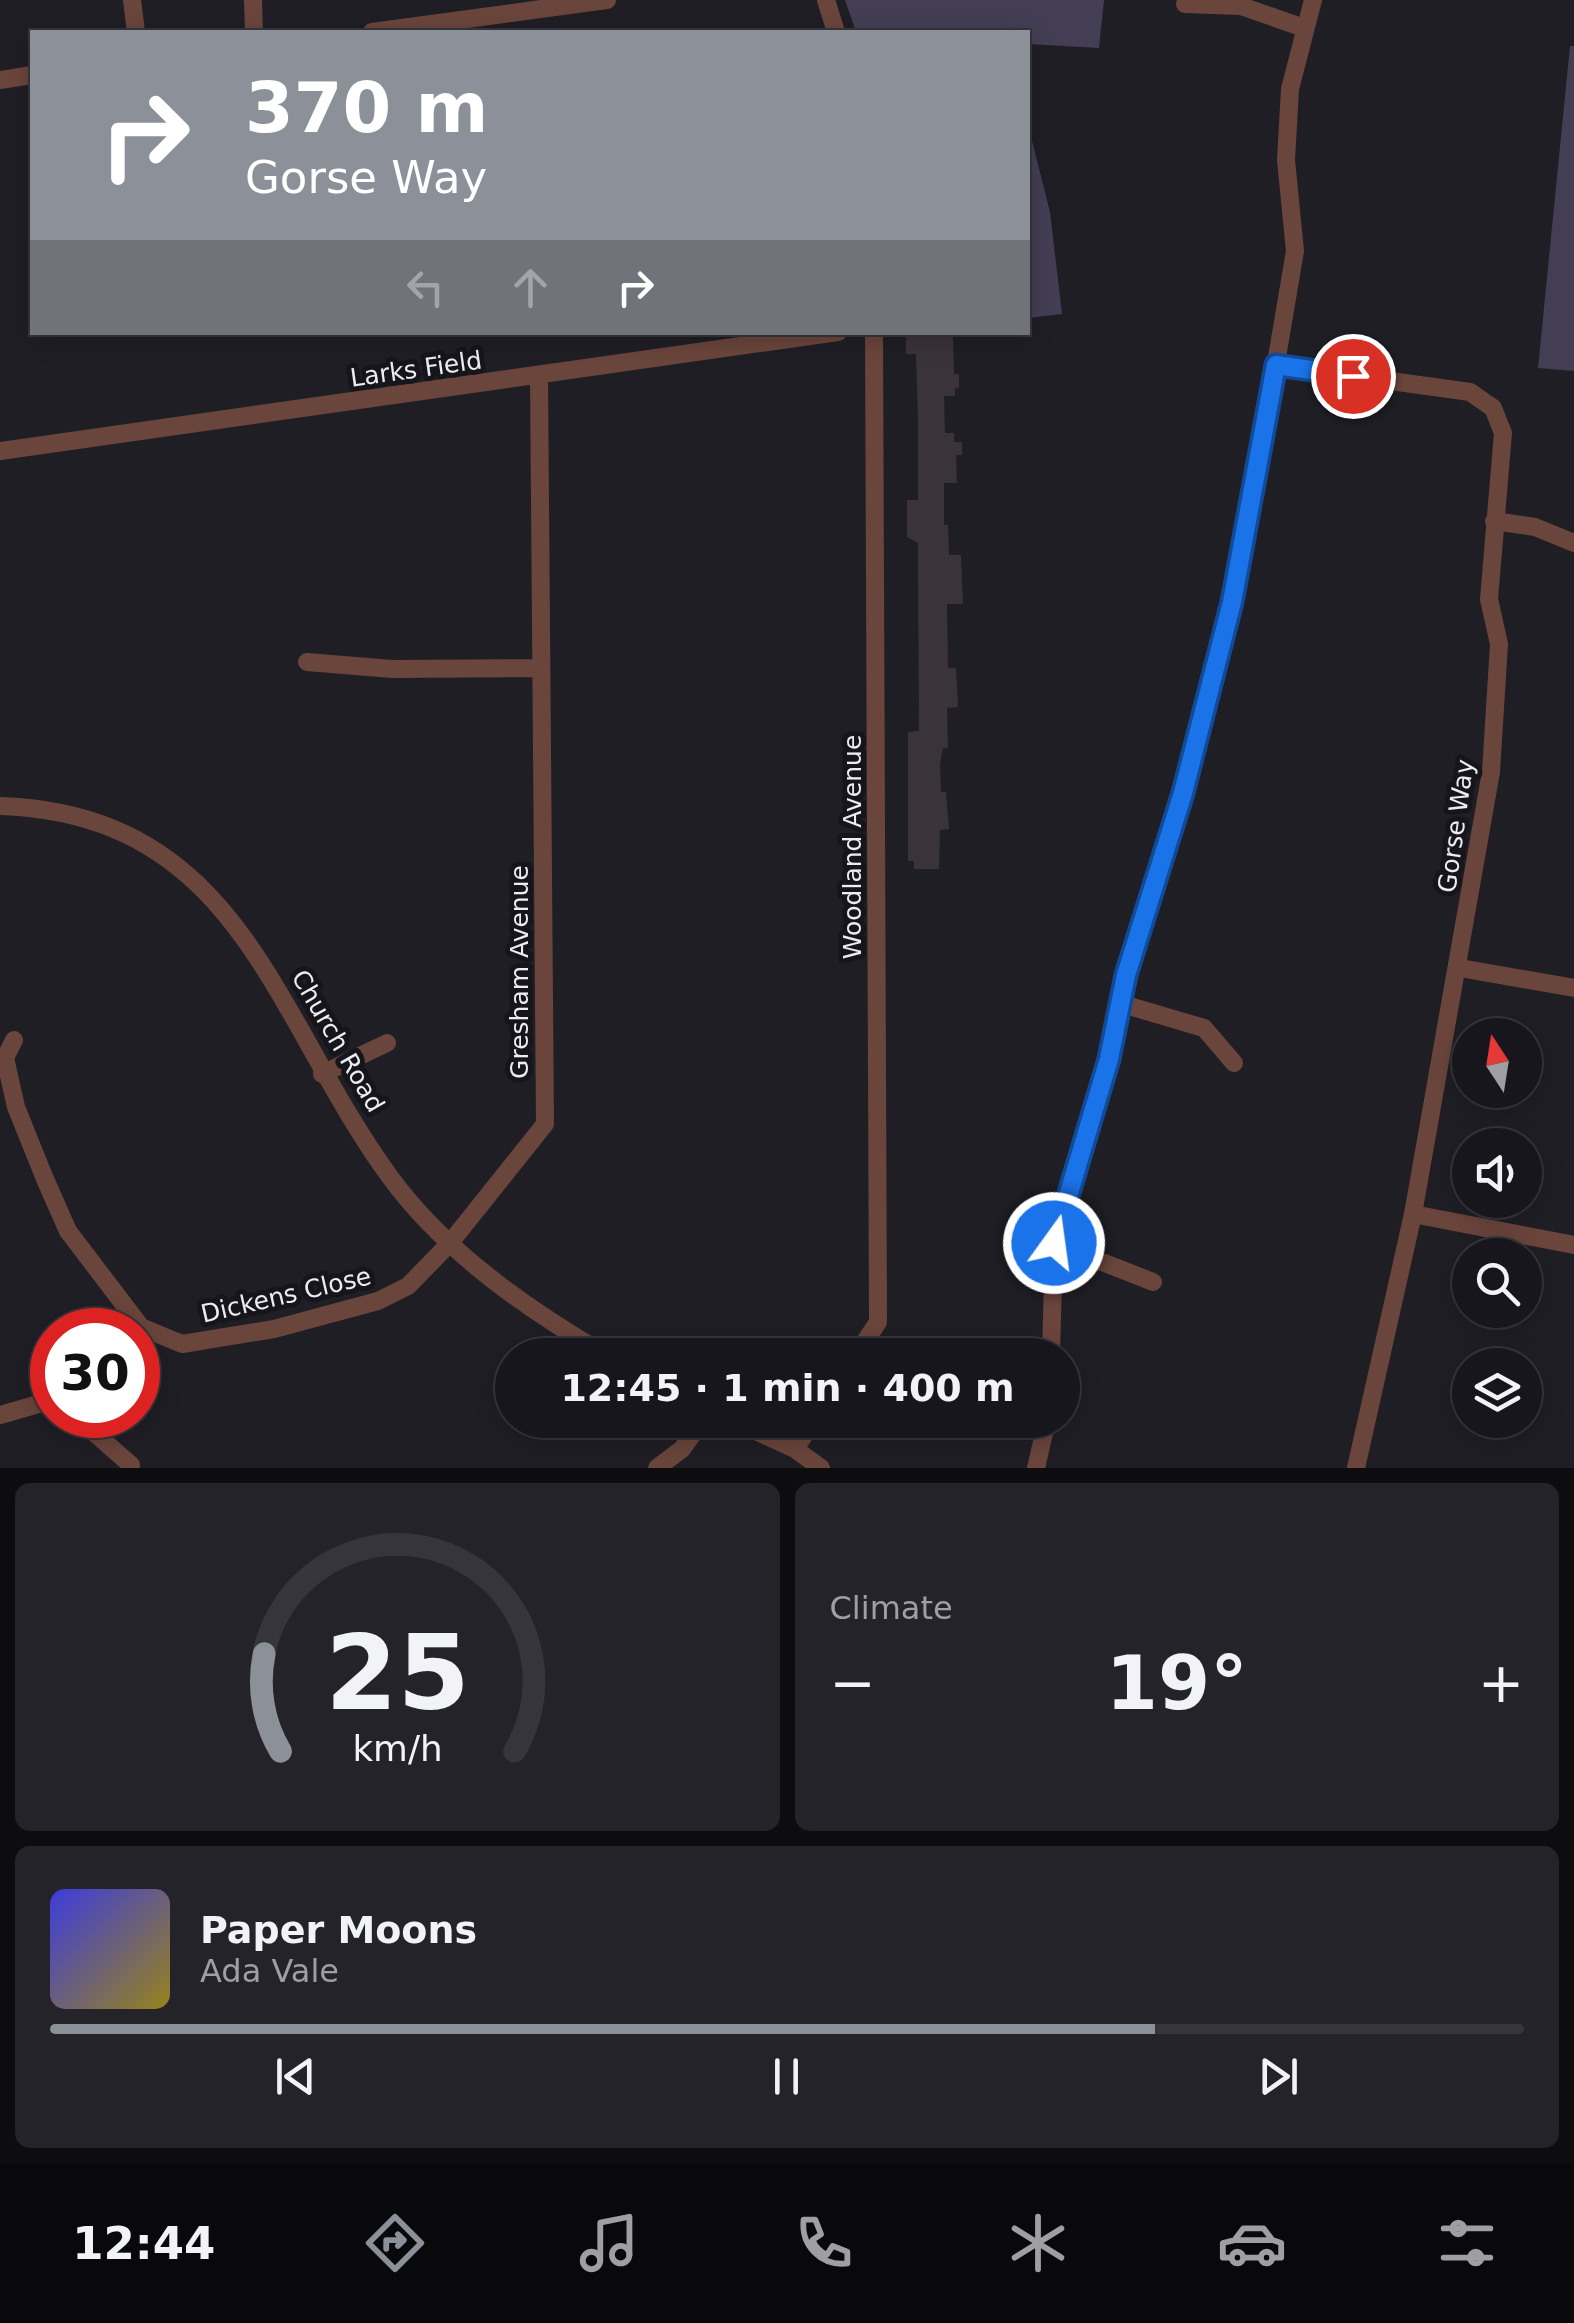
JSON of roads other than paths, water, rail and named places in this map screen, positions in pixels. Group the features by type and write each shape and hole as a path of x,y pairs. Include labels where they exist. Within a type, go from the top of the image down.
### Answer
{"street":[{"path":"132,0 136,30"},
{"path":"253,0 254,30"},
{"path":"387,30 607,0"},
{"path":"826,0 835,30"},
{"path":"1051,1338 1054,1243 1109,1059 1119,1003 1183,793 1242,564 1294,251 1286,160 1290,89 1313,0"},
{"path":"1185,4 1240,6 1304,28"},
{"path":"0,80 30,76"},
{"name":"Larks Field","path":"0,451 539,378 818,335"},
{"name":"Woodland Avenue","path":"867,1338 878,1322 874,335"},
{"name":"Gorse Way","path":"1276,365 1470,392 1492,408 1503,434 1489,599 1500,644 1491,772 1460,968 1413,1214 1356,1468"},
{"name":"Gresham Avenue","path":"450,1243 545,1124 539,378"},
{"path":"1494,521 1534,526 1574,544"},
{"path":"307,662 392,669 541,668"},
{"name":"Church Road","path":"0,806 29,807 83,819 136,840 182,868 227,911 268,969 322,1074 392,1179 450,1243 503,1287 580,1338"},
{"path":"1460,968 1574,988"},
{"path":"1119,1003 1204,1028 1234,1063"},
{"name":"Dickens Close","path":"14,1040 5,1058 16,1107 52,1196 68,1231 141,1327 182,1344 274,1329 378,1301 408,1286 450,1243"},
{"path":"322,1074 387,1043"},
{"path":"1413,1214 1574,1245"},
{"path":"1054,1243 1154,1282"},
{"path":"0,1415 30,1406"},
{"path":"100,1438 131,1465"},
{"path":"657,1468 690,1438"},
{"path":"772,1438 796,1449 821,1468"},
{"path":"796,1449 803,1438"},
{"path":"1036,1468 1042,1438"}]}
